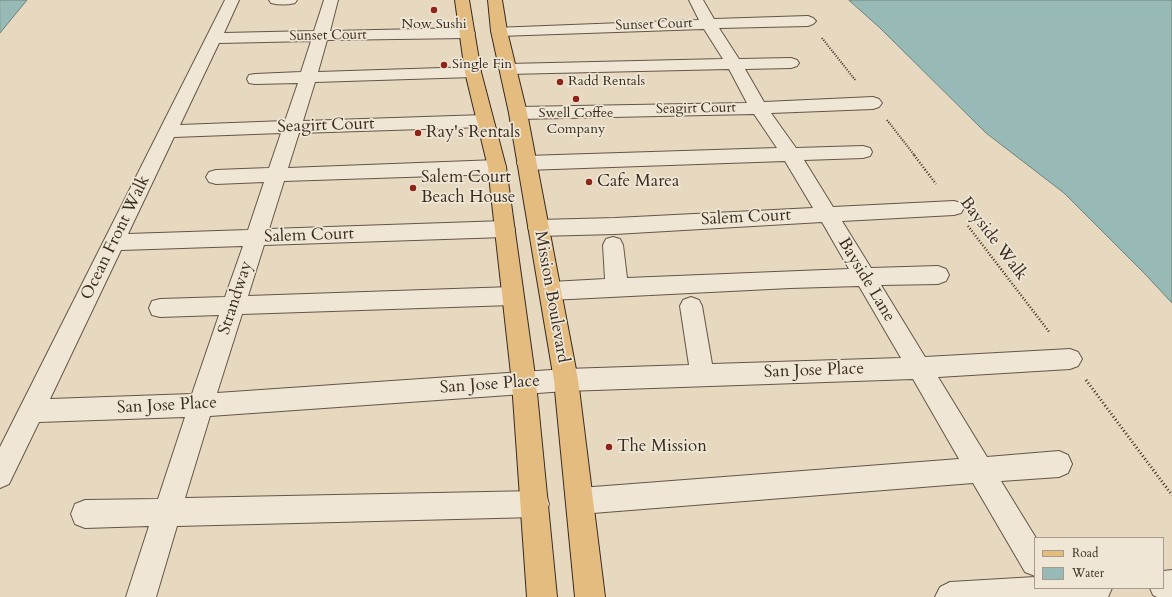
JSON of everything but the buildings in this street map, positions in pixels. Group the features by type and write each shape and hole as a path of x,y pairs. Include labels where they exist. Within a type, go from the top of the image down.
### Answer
{"main road":[{"name":"Mission Boulevard","path":"462,0 472,72 497,167 524,382 536,504 542,597"},
{"name":"Mission Boulevard","path":"495,0 499,31 518,113 566,380 590,597"}],"street":[{"name":"Ocean Front Walk","path":"0,475 232,0"},
{"path":"276,0 290,0"},
{"name":"Strandway","path":"141,597 201,405 308,77 331,0"},
{"name":"Bayside Lane","path":"696,0 708,24 734,64 759,108 791,155 827,214 1034,560"},
{"name":"Sunset Court","path":"499,31 808,21"},
{"name":"Sunset Court","path":"213,38 467,33"},
{"path":"508,69 791,63"},
{"path":"255,79 472,72"},
{"name":"Seagirt Court","path":"518,113 759,108 873,103"},
{"name":"Seagirt Court","path":"167,131 484,121"},
{"path":"526,163 863,152"},
{"path":"216,177 497,167"},
{"name":"Salem Court","path":"538,228 615,226 954,208"},
{"name":"Salem Court","path":"114,242 504,229"},
{"path":"612,245 617,288"},
{"path":"551,291 938,275"},
{"path":"160,308 512,296"},
{"path":"691,306 702,375"},
{"name":"San Jose Place","path":"31,411 201,405 524,382 918,368 1070,360"},
{"path":"580,501 1059,464"},
{"path":"85,514 536,504"},
{"path":"950,597 1086,589"}],"path":[{"name":"Bayside Walk","path":"808,21 954,208 1172,495"}],"water":[{"path":"0,0 27,0 0,33"},
{"path":"849,0 1172,0 1172,303 1064,193 986,133 880,28"}],"place":[{"name":"Now Sushi","path":"434,10"},
{"name":"Single Fin","path":"444,65"},
{"name":"Radd Rentals","path":"560,82"},
{"name":"Swell Coffee Company","path":"576,99"},
{"name":"Ray's Rentals","path":"418,133"},
{"name":"Cafe Marea","path":"589,182"},
{"name":"Salem Court Beach House","path":"413,188"},
{"name":"The Mission","path":"609,447"}]}
